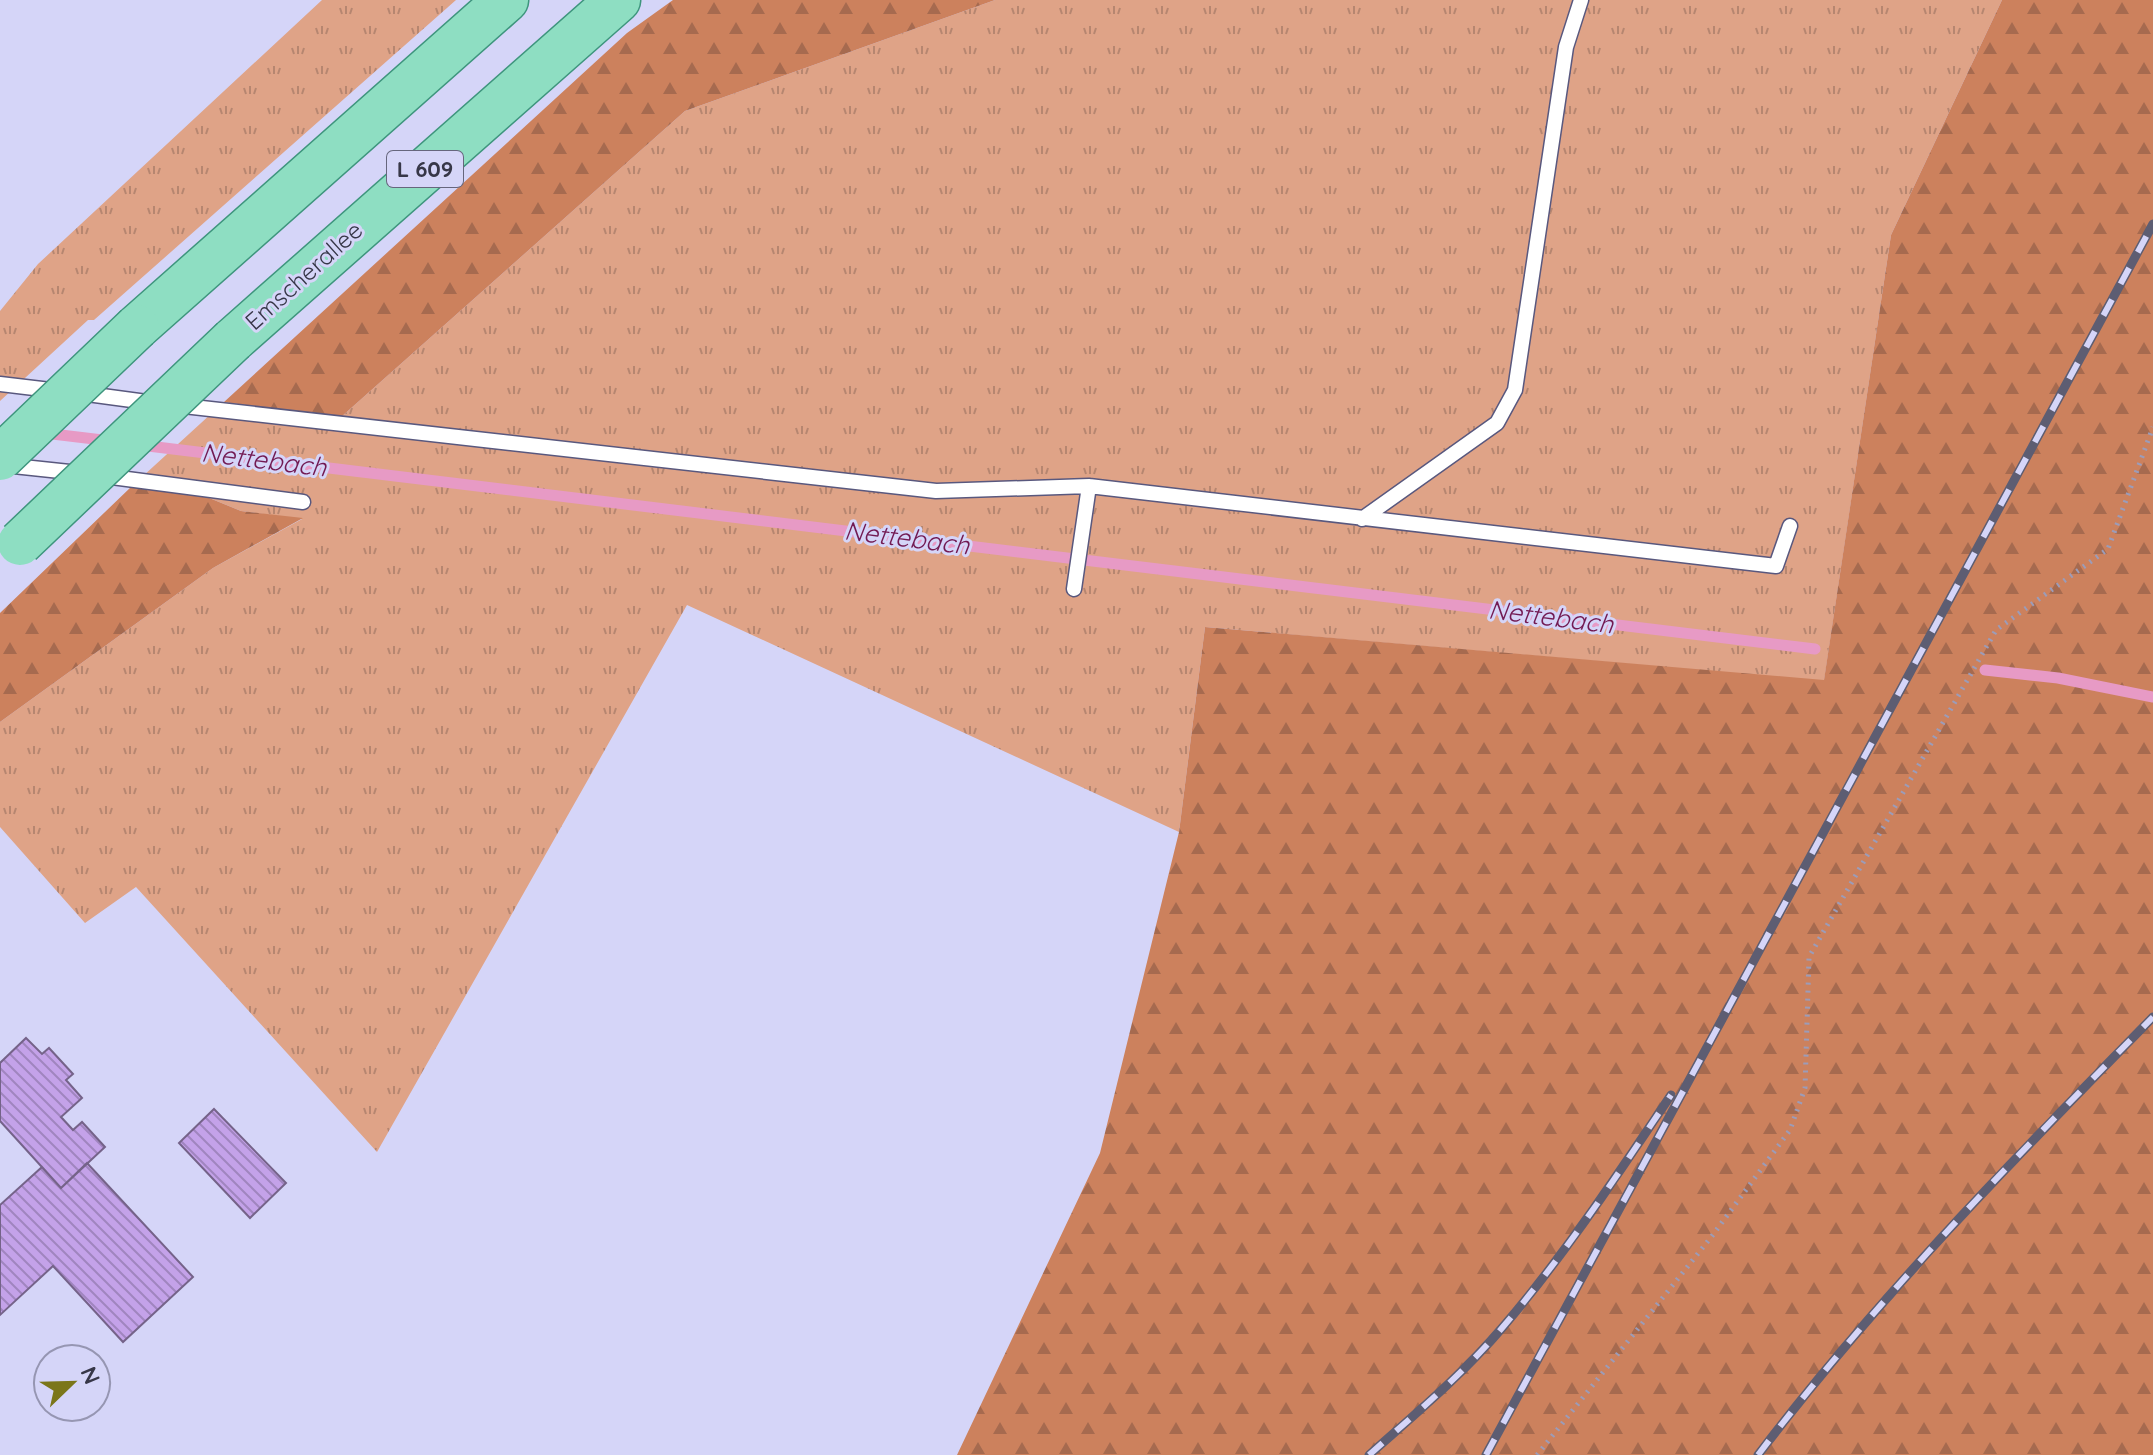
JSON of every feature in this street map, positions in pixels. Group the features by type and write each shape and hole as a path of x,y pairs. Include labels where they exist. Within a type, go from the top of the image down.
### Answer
{"main road":[{"name":"L 609","path":"0,461 137,327 506,0"},
{"name":"Emscherallee","path":"10,553 233,340 618,0"}],"lane":[{"path":"1362,519 1497,423 1515,390 1566,47 1581,0"},
{"path":"0,384 936,491 1089,486 1776,566 1790,526"},
{"path":"0,461 303,502"},
{"path":"1074,589 1089,486"}],"path":[{"path":"1537,1455 1692,1261 1790,1130 1805,1088 1809,957 1996,630 2108,549 2153,427"}],"green space":[{"path":"322,0 456,0 94,320 88,320 0,401 0,311 38,264"},
{"path":"673,0 995,0 685,111 340,418 224,402 627,33"},
{"path":"995,0 2002,0 1891,235 1824,681 1205,627 1179,832 687,605 377,1152 136,887 85,923 0,827 0,722 213,568 302,519 241,511 202,495 131,487 224,402 340,418 685,111"},
{"path":"2002,0 2153,0 2153,1455 957,1455 1100,1153 1179,832 1205,627 1824,680 1891,235"},
{"path":"131,487 202,495 241,511 303,518 213,568 0,722 0,613"}],"building":[{"path":"26,1038 42,1054 49,1048 73,1074 66,1080 82,1098 61,1117 73,1130 82,1122 105,1147 61,1188 0,1121 0,1063"},
{"path":"214,1109 286,1183 250,1218 179,1143"},
{"path":"87,1163 193,1277 123,1342 53,1266 0,1315 0,1205 42,1167 61,1188"}],"waterway":[{"name":"Nettebach","path":"44,433 111,441"},
{"name":"Nettebach","path":"140,445 1815,649"},
{"name":"Nettebach","path":"1985,670 2058,678 2153,697"}],"railway":[{"path":"1486,1455 2153,224"},
{"path":"1758,1455 1899,1284 2153,1017"},
{"path":"1369,1455 1454,1378 1525,1301 1611,1184 1671,1095"}]}
